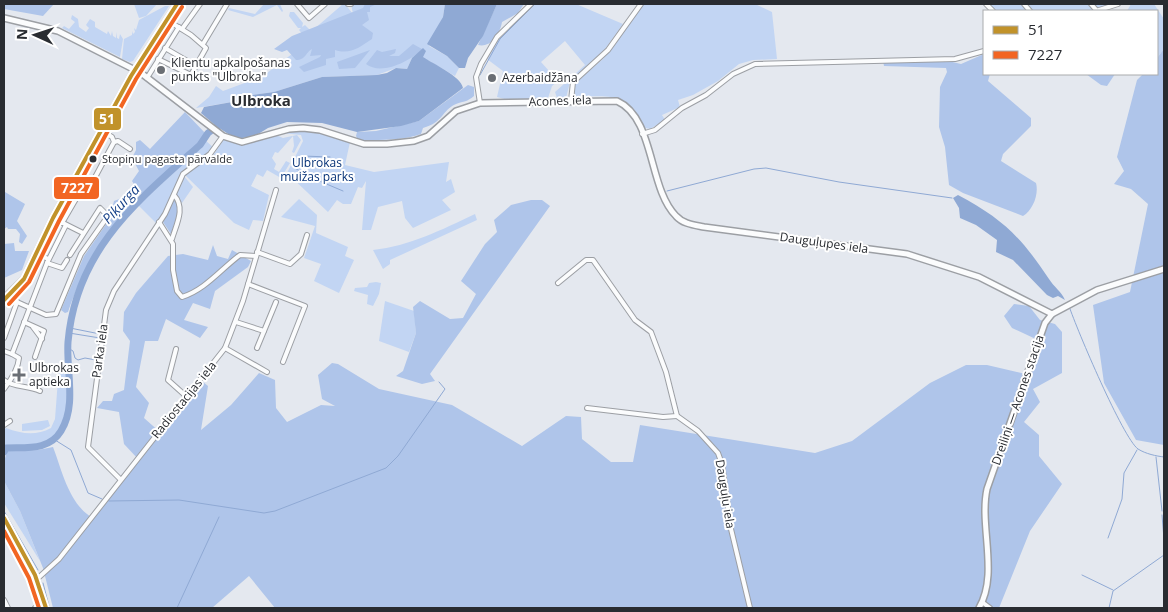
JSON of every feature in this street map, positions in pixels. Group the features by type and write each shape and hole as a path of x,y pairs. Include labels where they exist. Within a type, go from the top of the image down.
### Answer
{"main road":[{"path":"5,297 24,279 53,218 101,130 135,70 177,4"},
{"path":"173,11 181,4"},
{"path":"4,518 36,579 46,607"}],"street":[{"path":"147,78 164,48 200,4"},
{"path":"203,44 227,4"},
{"path":"297,4 310,18 325,4"},
{"path":"480,103 476,77 481,64 497,38 531,4"},
{"path":"570,101 573,82 608,50 641,4"},
{"path":"1099,10 1118,4"},
{"name":"Acones iela","path":"4,18 58,31 135,70 220,134 236,142 289,129 303,128 320,130 364,144 404,142 428,136 456,111 480,103 610,99 624,104 633,112 642,134"},
{"path":"158,59 190,75 206,48 167,20"},
{"path":"164,48 196,66"},
{"path":"642,134 655,130 674,113 706,95 733,74 755,64 955,59 983,52"},
{"path":"101,130 112,137 114,142"},
{"path":"172,239 159,222 183,174 210,154 220,134"},
{"name":"Dauguļupes iela","path":"642,134 666,201 676,217 683,222 704,227 908,254 979,276 1052,314"},
{"path":"114,142 118,142 130,149"},
{"path":"71,187 86,194 114,142"},
{"name":"Radiostacijas iela","path":"36,579 58,558 225,348 236,322 276,190"},
{"path":"12,354 47,261 80,192"},
{"path":"174,195 179,201 180,210 172,239 177,291 182,297 202,287 221,269 240,255 257,254 290,264 301,254 307,235"},
{"path":"12,291 18,302 46,314 56,314 81,254 108,216 105,211 100,208 70,255"},
{"path":"53,218 83,233"},
{"name":"Parka iela","path":"120,479 88,447 106,310 114,291 159,222"},
{"path":"36,253 62,268 67,260"},
{"path":"558,283 586,260 594,260 635,320 647,327 654,340 669,384 677,416 663,417 587,408"},
{"path":"1052,314 1110,285 1164,269"},
{"path":"248,284 305,306 283,362"},
{"path":"4,338 18,302"},
{"path":"257,348 276,302"},
{"name":"Dreiliņi — Acones stacija","path":"979,608 982,602 987,569 985,509 987,489 1045,323 1052,314"},
{"path":"24,322 44,331 35,357"},
{"path":"236,322 264,331"},
{"path":"33,326 42,339"},
{"path":"225,348 267,372"},
{"path":"176,349 168,380 187,397"},
{"path":"4,351 19,358 4,389"},
{"path":"4,380 8,383 27,385 40,391"},
{"name":"Dauguļu iela","path":"677,416 698,431 718,453 722,464 725,497 750,608"},
{"path":"4,424 10,421"},
{"path":"4,600 8,608"},
{"path":"982,602 990,608"},
{"path":"35,608 46,607"}],"green space":[{"path":"134,4 157,4 146,16 139,18"},
{"path":"264,4 280,4 283,11 277,5 253,17 228,10 229,8 255,14"},
{"path":"343,4 353,14 351,4 445,4 443,17 429,46 447,56 459,68 455,76 422,57 412,58 407,69 396,68 377,75 322,77 274,92 245,96 232,102 196,108 209,97 216,86 223,91 263,76 317,35 313,30"},
{"path":"533,4 576,4 623,24 603,52 570,82 566,98 557,98 555,92 585,65 565,41 541,62 558,81 552,86 548,98 508,100 497,97 503,71 487,59 498,40"},
{"path":"644,4 755,4 772,12 777,59 753,60 739,64 718,81 693,95 678,100 680,107 662,115 665,120 650,129 642,127 630,107 616,98 598,96 575,97 574,84 603,59"},
{"path":"986,4 1118,4 1100,10 992,10"},
{"path":"1131,4 1154,4 1158,10 1128,10"},
{"path":"165,6 169,6 133,61 130,62 122,59 124,39 132,35 132,31 133,34 135,32 134,28 136,30 139,20"},
{"path":"1158,10 1164,19 1164,49 1158,57"},
{"path":"290,12 294,12 303,23 302,27 305,25 311,31 305,37 299,30 301,28 298,28 289,16"},
{"path":"72,15 78,19 79,27 86,32 89,28 86,25 90,19 95,22 95,27 107,34 108,31 111,36 112,31 113,36 116,38 116,32 119,39 120,34 123,39 120,57 62,28 64,26 69,29 75,22 71,19"},
{"name":"Ulbrokas muižas parks","path":"293,130 319,131 350,142 345,165 374,172 449,162 446,182 451,179 455,192 442,200 451,210 413,228 405,218 402,201 378,207 371,230 362,230 366,181 362,188 358,187 351,204 343,204 337,200 328,212 287,173 303,141 301,135 282,133"},
{"path":"276,135 283,138 297,135 301,140 294,153 292,152 294,146 293,136 278,153 275,152 272,158 276,164 274,169 279,172 286,161 290,163 281,178 267,170 263,177 257,174 251,186 269,195 263,221 253,220 249,230 234,223 185,175 212,157 224,139 242,145"},
{"path":"205,140 214,148 182,173 166,210 156,223 138,205 202,147"},
{"path":"184,176 193,187 182,203 176,195"},
{"path":"299,199 317,215 316,233 348,247 345,256 354,260 339,293 314,281 321,264 304,258 315,226 281,217"},
{"path":"475,214 477,220 390,260 390,264 383,269 373,250 413,241"},
{"path":"369,283 381,283 379,294 373,306 367,304 368,295 354,291 355,288 367,287"},
{"path":"385,301 414,311 416,333 409,352 379,341"},
{"path":"59,366 68,368 67,410 60,431 45,443 5,445 4,430 6,428 29,433 45,431 51,428 55,419"},
{"path":"48,420 50,426 42,430 22,431 22,424"},
{"path":"4,481 20,511 40,561 4,503"}],"shaded area":[{"path":"4,4 54,4 43,16 4,9"},
{"path":"365,4 377,4 370,7 370,12 367,12 369,20 362,25 373,33 372,39 350,51 335,50 335,57 326,59 326,65 304,72 299,67 321,55 310,56 312,49 304,58 296,60 287,50 282,52 274,49 292,36 363,8"},
{"path":"445,4 497,4 483,36 468,58 465,68 459,68 447,56 427,44 443,17"},
{"path":"497,4 524,4 518,13 502,22 497,35 491,42 478,45"},
{"path":"413,44 422,49 411,58 396,65 380,68 366,64 377,50 382,52 396,49 395,53 389,56 399,56"},
{"path":"423,48 426,51 423,57 452,75 463,88 419,121 401,126 357,132 322,123 287,122 268,128 255,136 236,139 201,113 204,107 232,102 245,96 274,92 322,77 377,75 387,73 396,68 407,69 412,58"},
{"path":"1164,49 1164,445 1136,440 1104,383 1093,305 1130,292 1148,204 1131,189 1114,184 1124,171 1117,157 1137,80 1142,75 1158,75 1158,57"},
{"path":"370,50 355,68 339,69 337,62"},
{"path":"983,54 983,75 990,75 988,81 1031,118 1031,126 1003,154 1001,161 1036,183 1037,192 1034,201 1030,210 1023,216 963,193 949,185 945,147 939,127 940,87 947,72 946,68 884,66 883,61 944,60 961,64"},
{"path":"1087,75 1114,75 1107,86 1101,85"},
{"path":"468,85 474,87 474,96 451,107 435,123 423,128 421,134 406,138 382,140 358,140 356,136 357,132 376,131 419,121"},
{"path":"185,112 205,133 198,145 144,195 139,192 132,181 139,171 132,158 136,150 136,142 140,140 150,149"},
{"path":"4,186 5,192 25,204 17,221 27,236 22,244 19,242 20,234 16,229 8,229 7,227 4,229"},
{"path":"958,195 987,212 1010,230 1020,240 1065,300 1058,296 1053,298 1047,295 1013,260 996,252 997,240 976,225 960,218 959,208 953,198"},
{"path":"122,198 131,202 135,199 138,202 97,253 80,281 68,312 65,313 61,310 84,256 109,220 114,201"},
{"path":"174,199 179,210 171,234 163,222"},
{"path":"531,200 542,200 550,206 430,374 435,381 422,384 396,376 403,371 416,333 413,307 420,301 450,319 463,318 476,294 461,281 485,244 497,232 494,220 511,205"},
{"path":"14,243 15,251 29,251 22,270 4,278 4,244"},
{"path":"213,245 217,256 228,259 232,250 251,261 248,267 215,291 210,309 193,303 184,320 208,327 200,338 166,319 158,341 145,341 136,387 149,403 144,418 161,433 203,382 208,386 201,430 231,405 259,373 275,380 276,408 287,422 321,405 335,406 322,399 318,375 332,363 338,364 379,389 452,405 522,446 566,416 581,417 582,439 611,462 633,462 640,425 815,453 852,441 930,383 966,365 987,365 1030,375 1040,341 1012,328 1004,316 1014,304 1029,306 1040,320 1055,324 1062,332 1062,373 1033,389 1040,402 1024,422 1039,435 1039,456 1062,484 1030,531 999,608 275,608 249,576 212,608 53,608 43,568 20,511 4,481 4,462 7,451 38,450 53,447 72,496 78,505 93,518 139,460 124,444 119,412 97,408 103,401 112,401 114,394 124,390 130,341 123,331 124,312 136,293 168,256 183,254 208,260"}],"waterway":[{"path":"480,75 500,39 535,4"},
{"name":"Piķurga","path":"4,452 6,448 44,445 61,431 69,410 68,342 73,309 83,280 96,254 132,208 200,145 208,133 219,125"},
{"path":"302,156 330,157"},
{"path":"293,167 310,177 343,191"},
{"path":"667,191 754,169 766,168 839,182 952,198"},
{"path":"1069,306 1101,382 1131,441 1141,451 1164,457"},
{"path":"70,328 100,334"},
{"path":"69,333 100,338"},
{"path":"68,348 73,351 75,358 78,360 85,358 96,360"},
{"path":"109,501 179,500 264,513 275,511 386,468 398,456 445,389 439,382"},
{"path":"55,440 71,450 88,493 102,499"},
{"path":"1108,538 1122,499 1124,473 1137,450"},
{"path":"1156,457 1162,511"},
{"path":"4,511 38,570"},
{"path":"1162,515 1164,539"},
{"path":"177,608 219,517"},
{"path":"1109,608 1113,591 1164,555"},
{"path":"1082,575 1113,590"},
{"path":"43,583 49,606"}],"transit line":[{"name":"51","path":"4,300 24,279 53,218 131,76 177,4"},
{"name":"7227","path":"9,304 29,282 59,221 136,79 182,7"},
{"name":"51","path":"4,518 35,575 46,608"},
{"name":"7227","path":"4,531 29,578 39,608"}],"place":[{"name":"Klientu apkalpošanas punkts \"Ulbroka\"","path":"161,70"},
{"name":"Azerbaidžāna","path":"492,78"},
{"name":"Stopiņu pagasta pārvalde","path":"93,159"},
{"name":"Ulbrokas aptieka","path":"19,375"}],"district":[{"name":"Ulbroka","path":"261,101"}]}
